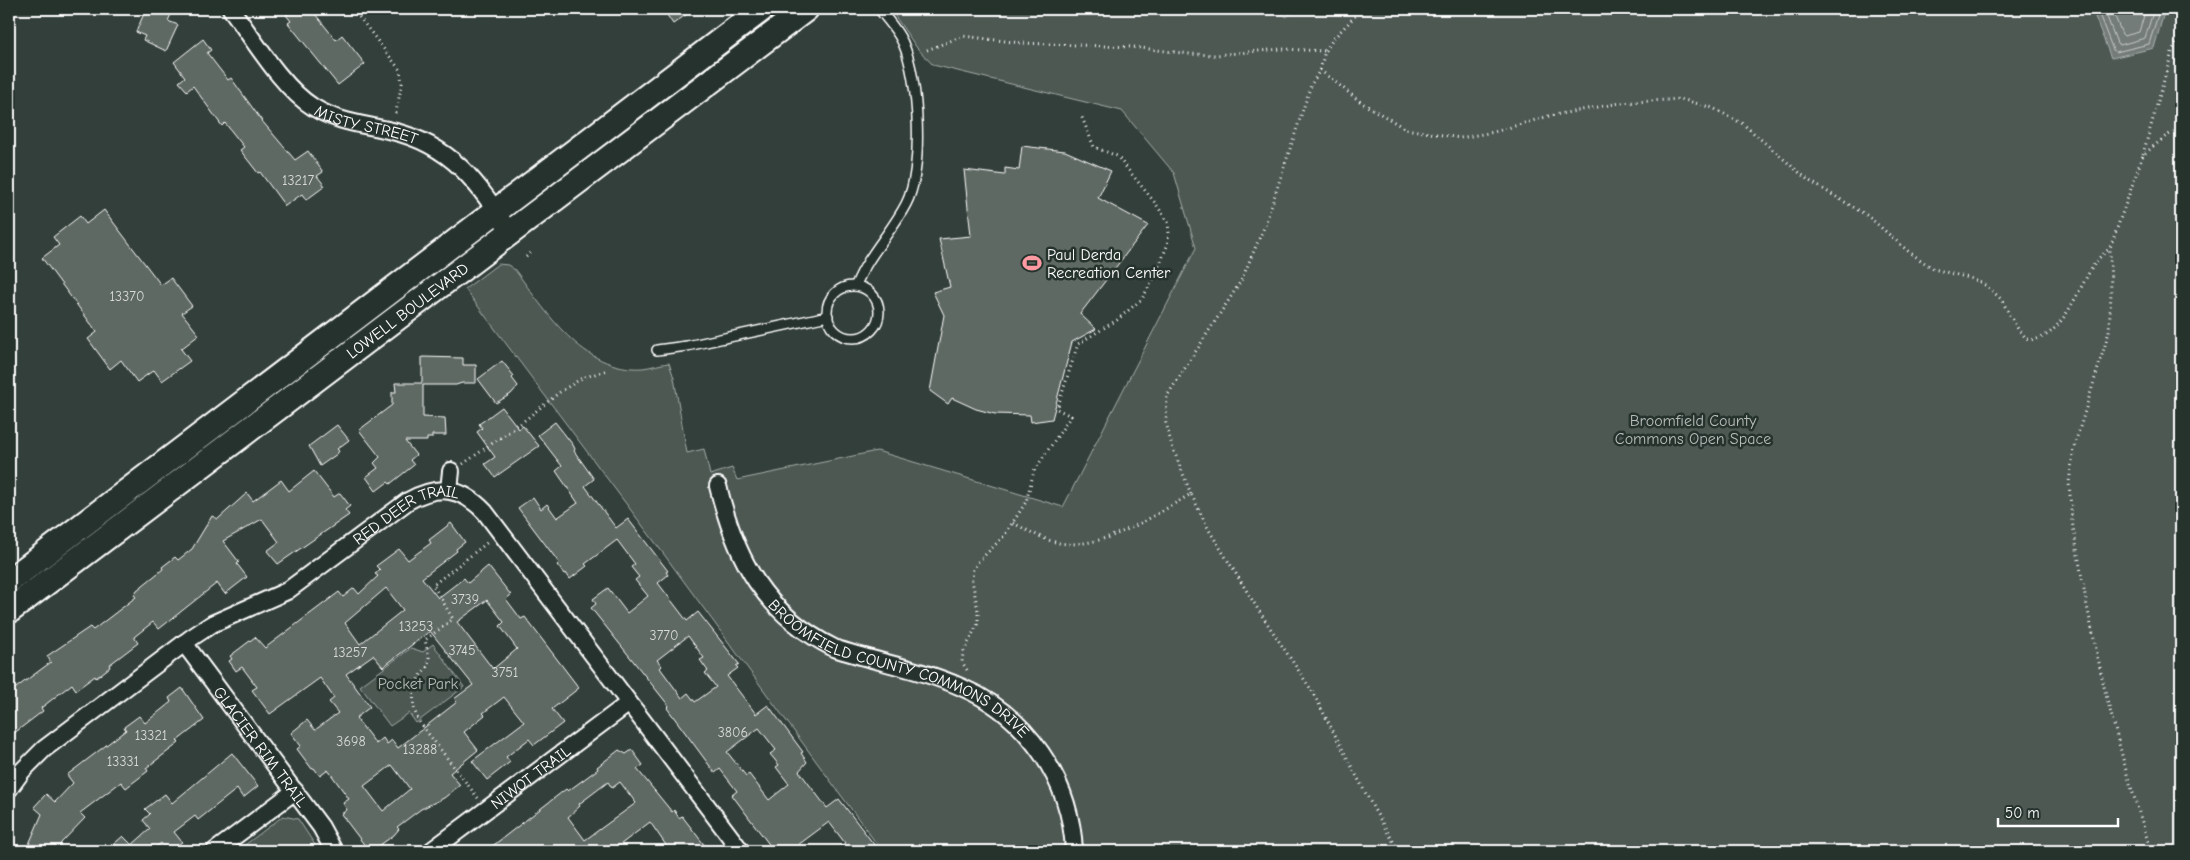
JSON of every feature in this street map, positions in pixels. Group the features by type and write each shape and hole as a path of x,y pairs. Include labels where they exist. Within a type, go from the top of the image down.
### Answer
{"main road":[{"name":"LOWELL BOULEVARD","path":"9,581 762,9"},
{"name":"LOWELL BOULEVARD","path":"9,611 509,231 806,9"}],"street":[{"name":"MISTY STREET","path":"231,9 285,82 312,106 344,121 393,131 432,145 448,155 476,182 509,231"},
{"path":"449,490 451,471"},
{"name":"BROOMFIELD COUNTY COMMONS DRIVE","path":"718,486 729,527 743,561 763,593 803,632 834,648 962,687 995,706 1018,725 1041,752 1057,781 1070,819 1074,851"},
{"name":"RED DEER TRAIL","path":"9,789 22,771 44,749 184,643 212,624 287,591 420,494 434,490 449,490 462,493 475,502 501,533 741,851"},
{"name":"GLACIER RIM TRAIL","path":"184,643 321,827 334,851"},
{"name":"NIWOT TRAIL","path":"431,851 629,703"},
{"path":"215,851 295,791"}],"lane":[{"path":"856,285 866,265 894,227 914,186 916,105 912,70 902,42 880,9"},
{"path":"856,285 871,292 879,307 876,324 870,331 855,338 844,336 831,325 828,316 827,308 835,294 848,286 856,285"},
{"path":"657,350 688,346 828,316"}],"path":[{"path":"353,9 400,70 402,83 395,120"},
{"path":"1362,9 1334,38 1325,51 1320,70 1311,85 1265,226 1241,281 1167,396 1166,423 1172,446 1191,494 1209,530 1259,611 1312,690 1375,811 1399,851"},
{"path":"2151,851 2127,774 2105,691 2072,521 2070,482 2074,448 2109,332 2111,292 2110,248 2143,155 2172,52 2181,32"},
{"path":"927,50 963,36 1022,43 1133,47 1216,56 1281,48 1325,51"},
{"path":"1320,70 1362,103 1406,129 1460,138 1494,132 1549,116 1620,103 1681,99 1713,108 1743,124 1808,180 1868,216 1909,252 1934,269 1974,279 1987,286 2001,299 2018,329 2027,339 2040,339 2052,332 2062,319 2096,262 2110,248"},
{"path":"967,670 962,662 963,653 978,623 978,611 972,580 973,570 978,562 1004,536 1013,523 1026,502 1034,471 1071,416 1057,409 1078,344 1117,320 1142,299 1156,274 1167,246 1168,222 1117,156 1094,147 1081,115"},
{"path":"2143,155 2181,127"},
{"path":"526,257 531,253"},
{"path":"451,471 479,454 520,424 543,404 582,378 608,370"},
{"path":"1013,523 1057,542 1078,544 1099,541 1145,520 1191,494"},
{"path":"487,810 420,723 414,713 413,705 418,676 428,666 429,657 425,640 453,619 433,585 501,533"}],"green space":[{"name":"Broomfield County Commons Open Space","path":"890,9 1279,9 1286,17 1297,9 2181,9 2181,851 882,851 663,553 465,289 498,264 508,265 515,270 553,320 584,350 602,360 621,367 643,368 669,363 674,378 687,453 704,449 710,475 732,468 737,480 877,451 1063,507 1196,248 1174,173 1122,111 933,65 917,48"},
{"name":"Pocket Park","path":"433,644 464,687 416,723 409,713 390,726 360,686 411,648 423,652"},
{"path":"283,816 298,819 319,851 237,851"}],"water":[{"path":"2092,9 2169,9 2163,16 2154,48 2111,58"}],"building":[{"path":"146,9 163,9 172,12 168,21 178,25 166,51 143,40 145,36 136,32"},
{"path":"294,9 311,9 336,40 342,35 365,64 338,85 288,23 291,21 286,15"},
{"path":"663,9 694,9 673,24"},
{"path":"203,39 211,50 207,53 228,80 231,78 262,121 295,160 308,151 323,172 317,176 325,186 306,200 302,194 285,206 260,172 258,173 240,150 244,147 225,123 222,126 193,86 187,91 179,82 185,77 174,62"},
{"name":"Paul Derda Recreation Center","path":"1022,146 1065,151 1111,171 1098,198 1148,225 1080,314 1096,329 1072,342 1052,419 1031,422 1030,415 995,414 976,409 952,398 948,404 930,391 944,315 933,292 950,287 939,239 971,236 964,170 1005,175 1005,168 1019,170"},
{"path":"104,210 161,285 171,278 192,306 182,313 199,335 181,349 190,361 162,381 154,370 137,382 121,360 110,369 88,339 97,332 42,258 59,245 53,237 80,216 86,224"},
{"path":"422,357 463,358 463,365 476,365 476,383 423,385 423,417 445,418 446,435 432,435 432,438 427,438 427,441 405,441 416,455 410,460 414,465 390,484 388,482 376,491 366,477 378,468 374,463 380,457 359,430 392,405 392,392 396,392 395,383 422,383"},
{"path":"502,361 514,376 512,378 518,386 511,394 496,403 478,379"},
{"path":"502,407 519,429 523,426 539,446 495,477 485,464 495,457 477,432 482,428 479,424"},
{"path":"555,422 573,445 574,451 594,479 585,486 616,528 628,519 668,571 666,572 668,575 658,583 687,621 698,612 739,664 736,666 738,668 727,676 756,714 768,705 803,752 801,753 807,762 799,771 827,808 839,799 879,851 834,851 845,843 829,822 798,845 802,851 774,851 732,795 737,791 720,769 715,773 667,708 669,706 591,608 596,604 593,599 608,588 627,613 648,596 635,580 639,577 631,567 635,564 617,540 585,564 587,566 570,579 557,565 559,563 518,508 533,497 541,509 547,504 557,518 578,503 556,471 562,466 538,435","holes":["688,636 704,658 700,660 708,671 705,673 716,687 695,702 688,693 682,698 660,668 662,666 657,660","759,728 776,750 770,754 779,765 776,767 789,784 769,800 749,774 746,776 727,752"]},
{"path":"337,425 349,440 337,449 339,451 337,454 320,466 309,446"},
{"path":"314,471 334,497 340,493 350,506 345,510 349,515 278,564 267,551 279,542 262,519 223,541 239,562 237,564 247,577 225,594 217,583 159,629 153,622 134,637 138,643 109,665 110,667 76,690 72,684 41,708 43,711 9,737 9,693 51,662 47,656 90,627 93,630 136,597 134,595 137,590 163,569 162,567 175,557 178,560 192,549 212,516 218,519 247,493 253,501 281,480 289,491"},
{"path":"451,523 465,542 456,549 457,551 422,578 438,598 464,578 468,583 488,566 511,595 506,599 521,619 525,617 579,688 552,709 563,723 534,745 529,739 506,757 510,762 487,780 472,761 524,722 504,697 483,713 485,715 464,732 478,750 450,773 460,785 444,798 421,809 397,827 399,829 394,835 372,851 369,851 341,814 347,810 343,803 349,799 328,770 320,776 314,768 312,769 297,749 301,746 291,733 307,720 315,730 338,713 329,702 334,698 320,678 270,714 252,690 257,687 242,667 236,671 229,661 232,659 230,656 255,637 265,648 339,592 343,597 354,588 359,594 378,576 375,574 380,570 376,566 399,549 408,560 431,543 429,540","holes":["386,588 403,610 360,644 345,623","487,600 504,622 500,626 517,649 493,669 457,622","430,631 473,685 454,699 457,702 398,748 392,740 387,744 383,738 376,744 356,718 370,707 346,674 373,655 383,667","392,765 410,789 383,811 364,786"]},
{"path":"182,688 204,720 177,741 179,743 146,768 148,771 126,788 121,782 80,813 85,818 61,843 58,851 26,851 42,814 34,807 46,794 55,802 73,783 67,775 126,730 124,727 139,716 145,723 171,702 169,698"},
{"path":"619,750 626,754 632,750 643,765 637,769 672,812 674,810 679,818 682,816 709,851 670,851 650,822 612,851 486,851 566,789 568,791 598,769 597,767","holes":["608,782 612,788 620,782 636,803 585,840 568,817 580,806 579,804"]},
{"path":"232,753 258,786 243,798 237,789 198,820 195,816 174,832 182,842 169,851 161,843 151,851 106,851 123,836 132,845 150,829 143,820 150,814 145,809 165,794 172,803"}],"place":[{"name":"Paul Derda Recreation Center","path":"1032,263"}]}
